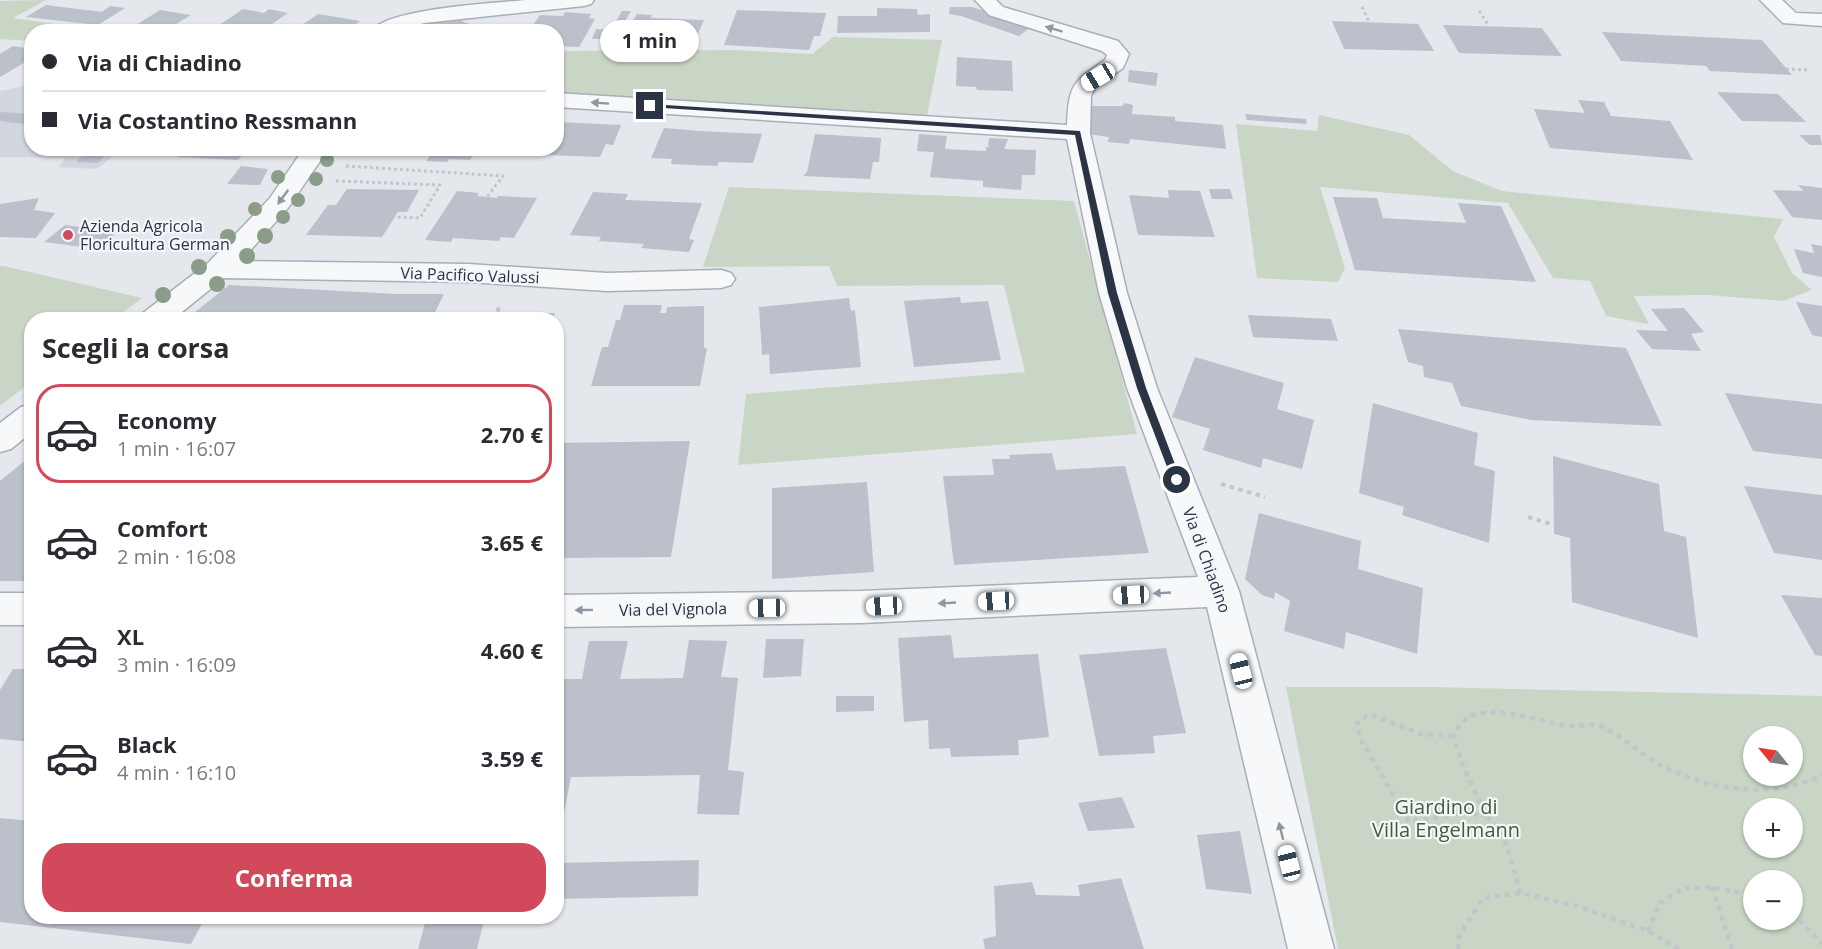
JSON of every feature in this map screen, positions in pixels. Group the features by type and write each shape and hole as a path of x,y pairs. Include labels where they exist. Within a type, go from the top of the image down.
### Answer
{"street":[{"path":"397,24 424,17 584,0"},
{"path":"980,0 985,0"},
{"name":"Via di Chiadino","path":"985,0 996,11 1110,46 1118,54 1115,63 1086,84 1080,96 1078,133 1113,293 1142,388 1221,591 1311,949"},
{"path":"1770,0 1790,19 1822,20"},
{"path":"564,101 1078,133"},
{"path":"163,312 218,269 284,196 312,156"},
{"name":"Via Pacifico Valussi","path":"218,269 468,273 607,282 721,279"},
{"path":"0,440 24,421"},
{"name":"Via del Vignola","path":"564,611 861,608 1221,591"},
{"path":"0,609 24,609"}],"path":[{"path":"1362,7 1369,22"},
{"path":"1479,11 1489,26"},
{"path":"1786,69 1808,70"},
{"path":"312,156 503,176 487,197"},
{"path":"284,196 321,199 335,181 440,184 420,218 395,217"},
{"path":"1528,518 1554,525"},
{"path":"1453,736 1422,734 1368,714 1357,723 1360,738 1410,822 1465,813 1486,815"},
{"path":"1521,893 1504,838 1486,815 1453,736 1458,725 1476,714 1512,716 1572,726 1599,725 1658,764 1695,780 1739,788 1784,789 1814,781 1822,775"},
{"path":"1648,931 1660,903 1684,888 1712,887 1743,894"},
{"path":"1712,887 1732,949"},
{"path":"1458,949 1459,936 1483,898 1521,893 1577,906 1648,931 1679,949"},
{"path":"1803,925 1822,944"}],"shaded area":[{"path":"24,86 24,156 113,156 97,169 59,167 65,158 0,157 0,91"}],"green space":[{"path":"46,0 13,18 54,24 24,24 24,41 0,39 0,1"},
{"path":"833,37 942,40 927,116 564,94 564,51 732,50 812,54"},
{"path":"1319,115 1409,135 1453,171 1502,191 1783,219 1774,237 1792,273 1812,290 1783,301 1707,295 1634,296 1649,324 1606,316 1590,281 1553,278 1508,203 1320,187 1345,268 1338,282 1257,278 1236,124 1317,131"},
{"path":"729,187 1074,201 1137,434 738,465 746,394 1025,372 1004,285 837,286 829,266 703,267"},
{"path":"0,266 142,298 123,312 24,312 24,387 0,406"},
{"name":"Giardino di Villa Engelmann","path":"1286,687 1431,687 1822,696 1822,949 1338,949"}],"building":[{"path":"46,5 102,12 110,6 125,8 100,24 26,17"},
{"path":"950,7 972,7 1032,26 1019,36 949,14"},
{"path":"877,8 917,9 918,15 930,14 930,32 837,33 838,16 877,16"},
{"path":"243,9 264,13 269,9 288,13 272,24 221,24"},
{"path":"160,10 191,15 176,24 138,24"},
{"path":"737,10 826,13 820,36 814,36 809,50 724,45"},
{"path":"622,11 631,11 625,21 616,21"},
{"path":"565,12 591,14 589,18 595,19 579,47 564,46 564,24 534,24 540,15 563,16"},
{"path":"318,14 360,21 356,24 304,24"},
{"path":"637,14 652,15 651,18 704,20 694,43 629,39 635,29 628,29"},
{"path":"453,18 470,24 420,24 425,21"},
{"path":"1332,21 1418,24 1434,51 1344,49"},
{"path":"1443,25 1542,28 1562,56 1459,53"},
{"path":"596,29 611,30 605,39 592,39"},
{"path":"1602,32 1762,40 1792,75 1710,71 1706,66 1621,61"},
{"path":"13,46 24,48 24,63 0,77 0,54"},
{"path":"957,57 1012,61 1013,91 977,90 976,87 956,86"},
{"path":"1129,70 1158,73 1156,86 1128,82"},
{"path":"1717,92 1778,94 1806,122 1742,121"},
{"path":"1578,100 1604,102 1611,116 1670,121 1693,160 1550,148 1534,109 1585,113"},
{"path":"1124,103 1133,105 1132,114 1175,117 1175,121 1223,125 1226,149 1130,139 1129,144 1108,142 1109,137 1088,134 1090,106 1123,106"},
{"path":"0,112 24,114 24,124 0,121"},
{"path":"1245,114 1306,119 1307,124 1247,120"},
{"path":"564,122 621,125 613,145 606,144 600,157 564,156"},
{"path":"664,128 762,134 753,163 719,162 717,166 671,164 672,159 651,158"},
{"path":"815,134 881,138 879,162 873,162 870,179 803,176 807,172"},
{"path":"919,134 947,136 945,149 986,151 986,147 990,147 989,138 1008,139 1004,149 1036,150 1035,175 1022,175 1021,190 983,187 983,181 930,177 934,152 917,151"},
{"path":"1799,135 1820,135 1822,145 1810,145"},
{"path":"82,156 104,156 98,163 76,162"},
{"path":"178,156 242,156 238,160"},
{"path":"430,156 473,156 470,160 426,161"},
{"path":"241,166 268,169 260,185 227,184"},
{"path":"1798,185 1822,188 1822,220 1792,217 1773,190 1803,191"},
{"path":"347,189 419,190 407,212 398,212 382,237 306,235 328,205 336,205"},
{"path":"1209,189 1230,189 1233,199 1212,199"},
{"path":"1168,190 1200,191 1215,237 1138,235 1129,195 1169,198"},
{"path":"457,191 479,193 477,196 497,198 498,196 537,198 514,238 501,237 499,241 453,238 451,242 425,240"},
{"path":"593,192 628,194 625,200 702,203 689,239 694,240 689,252 641,248 644,244 599,241 601,237 570,235"},
{"path":"1333,197 1377,198 1383,218 1466,223 1458,203 1501,206 1536,282 1355,270"},
{"path":"39,198 34,210 55,213 36,238 0,237 0,204"},
{"path":"65,225 117,232 98,249 44,242"},
{"path":"1811,244 1822,246 1822,277 1803,273 1794,249 1814,253"},
{"path":"229,285 396,294 444,294 435,312 195,312"},
{"path":"960,297 961,303 988,301 1001,360 914,367 904,301"},
{"path":"849,298 851,311 855,310 861,367 770,374 769,354 762,355 759,307"},
{"path":"1796,302 1822,306 1822,337 1812,335"},
{"path":"624,305 662,305 660,313 666,313 667,307 704,306 704,348 707,348 700,386 591,386 602,347 608,347 616,320 620,320"},
{"path":"1684,308 1704,332 1691,334 1701,351 1652,349 1636,330 1668,331 1651,309"},
{"path":"1248,315 1331,319 1338,341 1253,337"},
{"path":"1398,329 1626,348 1662,426 1531,420 1461,406 1452,383 1424,377 1423,366 1408,362"},
{"path":"1195,357 1284,383 1277,409 1314,420 1302,469 1263,458 1261,468 1203,450 1210,429 1172,417"},
{"path":"1725,393 1822,404 1822,459 1753,451"},
{"path":"1373,403 1478,433 1474,465 1495,471 1489,543 1402,515 1404,507 1359,493"},
{"path":"690,441 671,557 564,558 564,443"},
{"path":"1052,453 1056,470 1125,466 1149,553 954,565 943,476 994,475 992,459 1010,459 1009,455"},
{"path":"1553,456 1659,484 1664,531 1686,537 1698,638 1572,602 1570,538 1554,534"},
{"path":"24,462 24,581 0,581 0,481"},
{"path":"867,482 874,572 772,579 772,488"},
{"path":"1744,486 1822,495 1822,560 1774,553"},
{"path":"1259,513 1361,541 1358,569 1423,588 1417,654 1346,632 1344,649 1284,631 1290,601 1275,592 1274,599 1262,595 1245,579"},
{"path":"1781,595 1822,598 1822,656 1815,655"},
{"path":"951,635 954,658 1038,654 1049,737 1018,740 1019,755 951,757 950,748 929,749 928,720 904,722 898,638"},
{"path":"766,639 804,639 801,676 763,678"},
{"path":"689,640 727,641 721,677 738,678 728,770 744,772 739,815 697,814 700,775 571,777 564,813 564,679 582,679 589,641 628,641 620,679 683,678"},
{"path":"1166,648 1186,733 1153,736 1155,753 1099,756 1079,655"},
{"path":"13,669 24,669 24,741 0,739 0,690"},
{"path":"836,696 874,696 874,711 836,712"},
{"path":"1122,797 1135,828 1088,831 1078,803"},
{"path":"0,818 24,820 24,924 202,924 191,944 0,922"},
{"path":"1240,831 1252,894 1206,889 1197,835"},
{"path":"699,860 698,896 564,899 564,863"},
{"path":"1121,878 1144,949 985,949 983,939 996,936 994,886 1032,882 1036,895 1080,896 1078,885"},
{"path":"425,924 483,924 477,949 418,949"}],"place":[{"name":"Azienda Agricola Floricultura German","path":"68,235"}],"route":[{"path":"650,106 1078,133 1113,293 1142,388 1177,480"}]}
